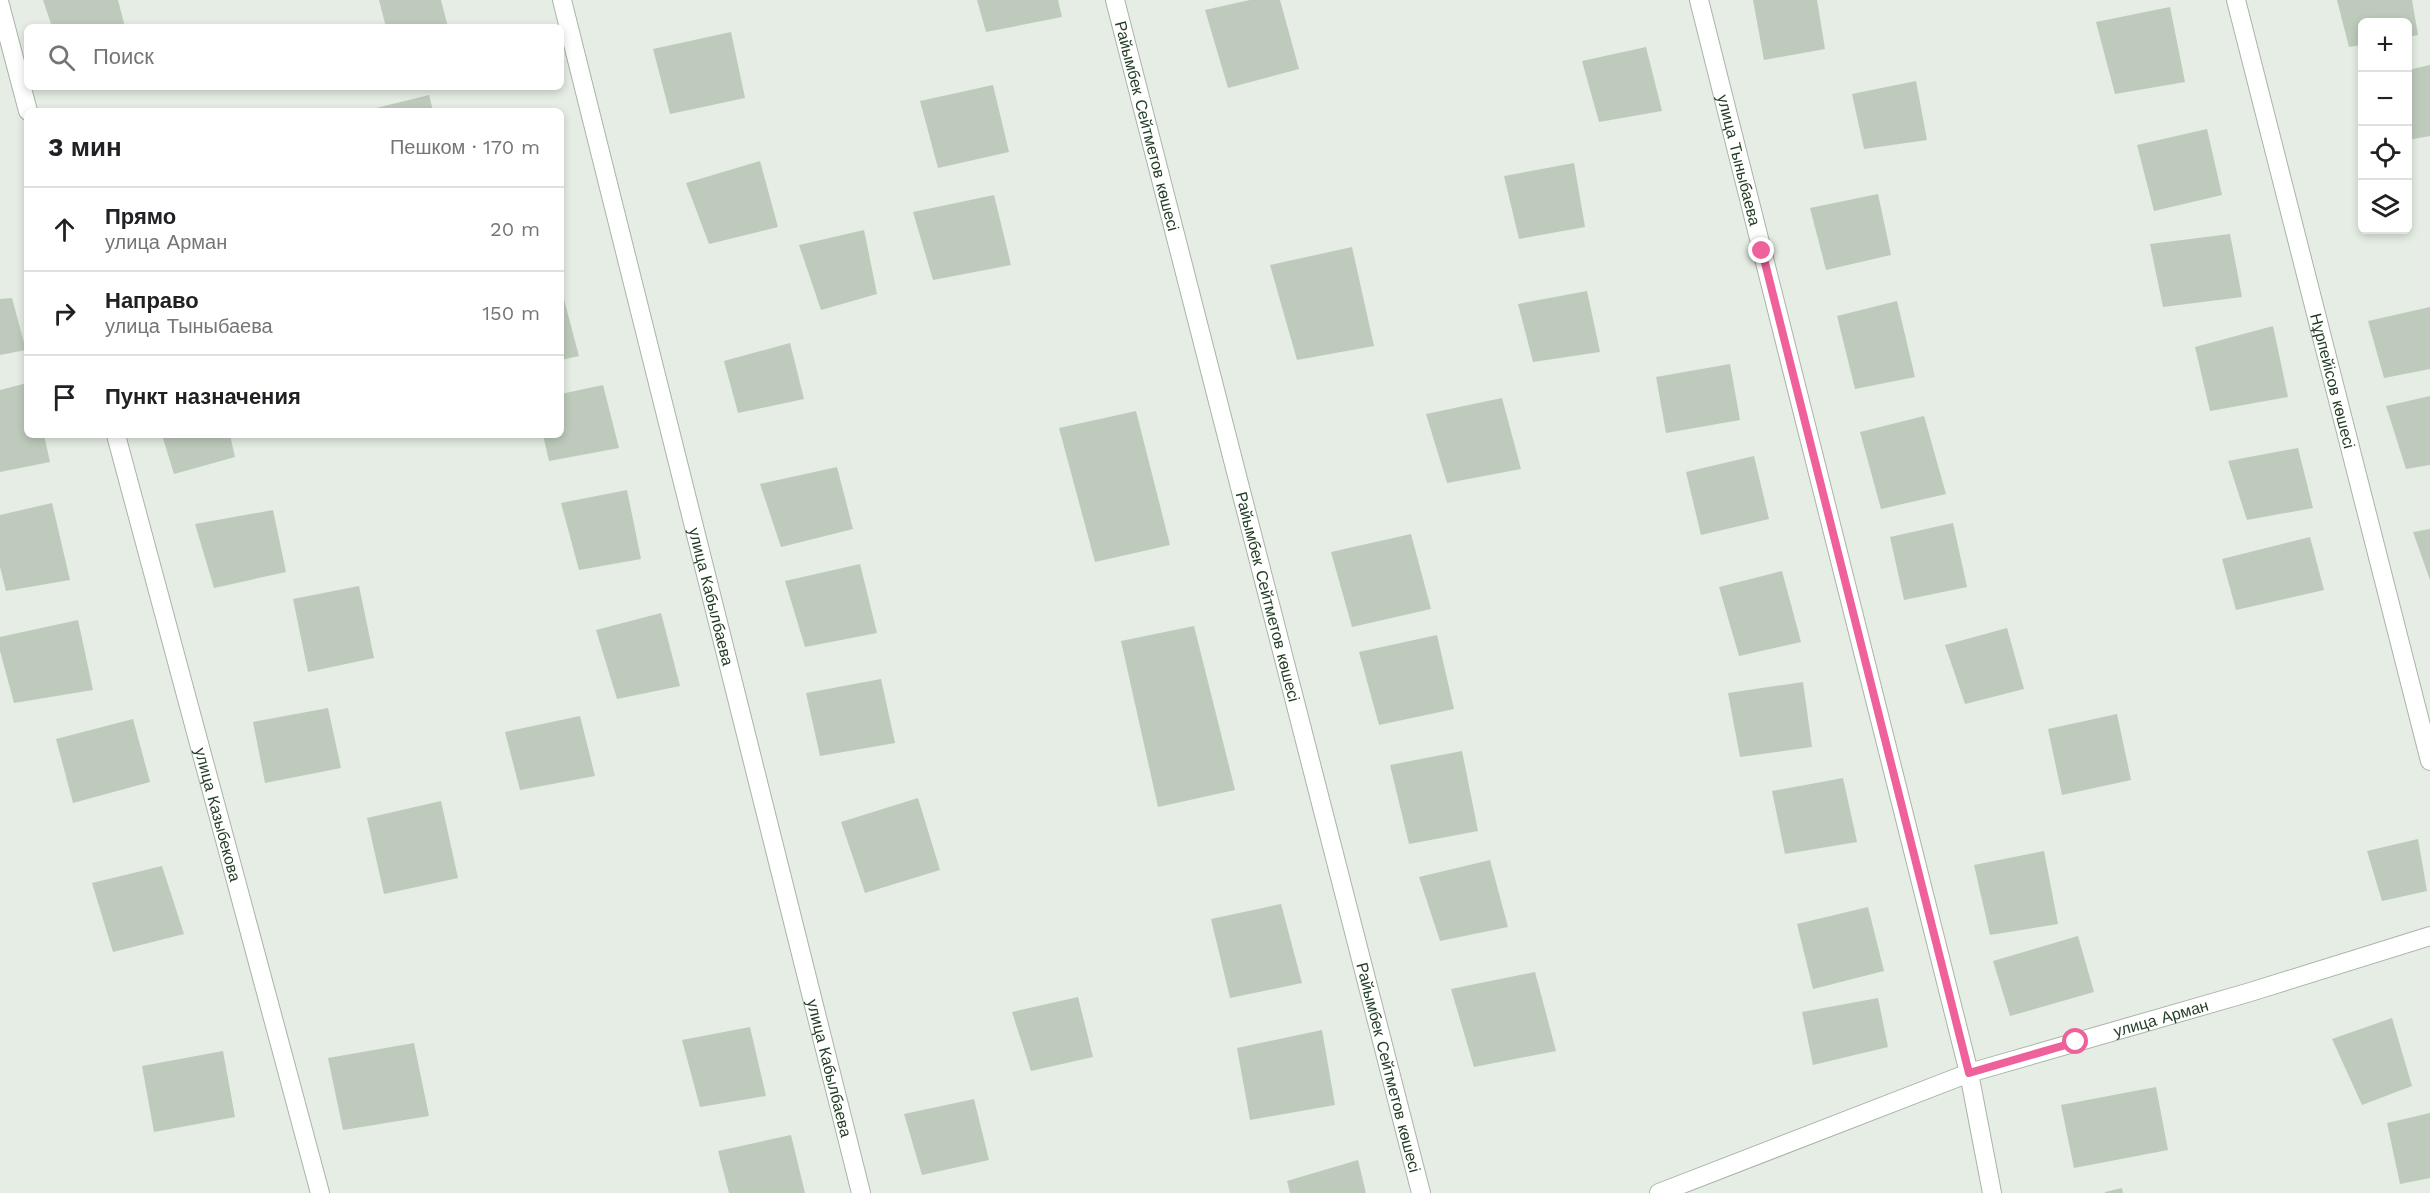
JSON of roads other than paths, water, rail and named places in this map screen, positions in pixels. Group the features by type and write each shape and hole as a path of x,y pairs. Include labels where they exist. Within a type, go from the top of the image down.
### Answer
{"street":[{"name":"улица Кабылбаева","path":"562,0 861,1193"},
{"name":"Райымбек Сейтметов көшесі","path":"1115,0 1420,1193"},
{"name":"улица Тыныбаева","path":"1699,0 1969,1073 1992,1193"},
{"name":"Нұрпейісов көшесі","path":"2236,0 2430,761"},
{"path":"0,5 27,108"},
{"name":"улица Казыбекова","path":"117,438 320,1193"},
{"name":"улица Арман","path":"1659,1193 1969,1073 2247,993 2430,936"}]}
